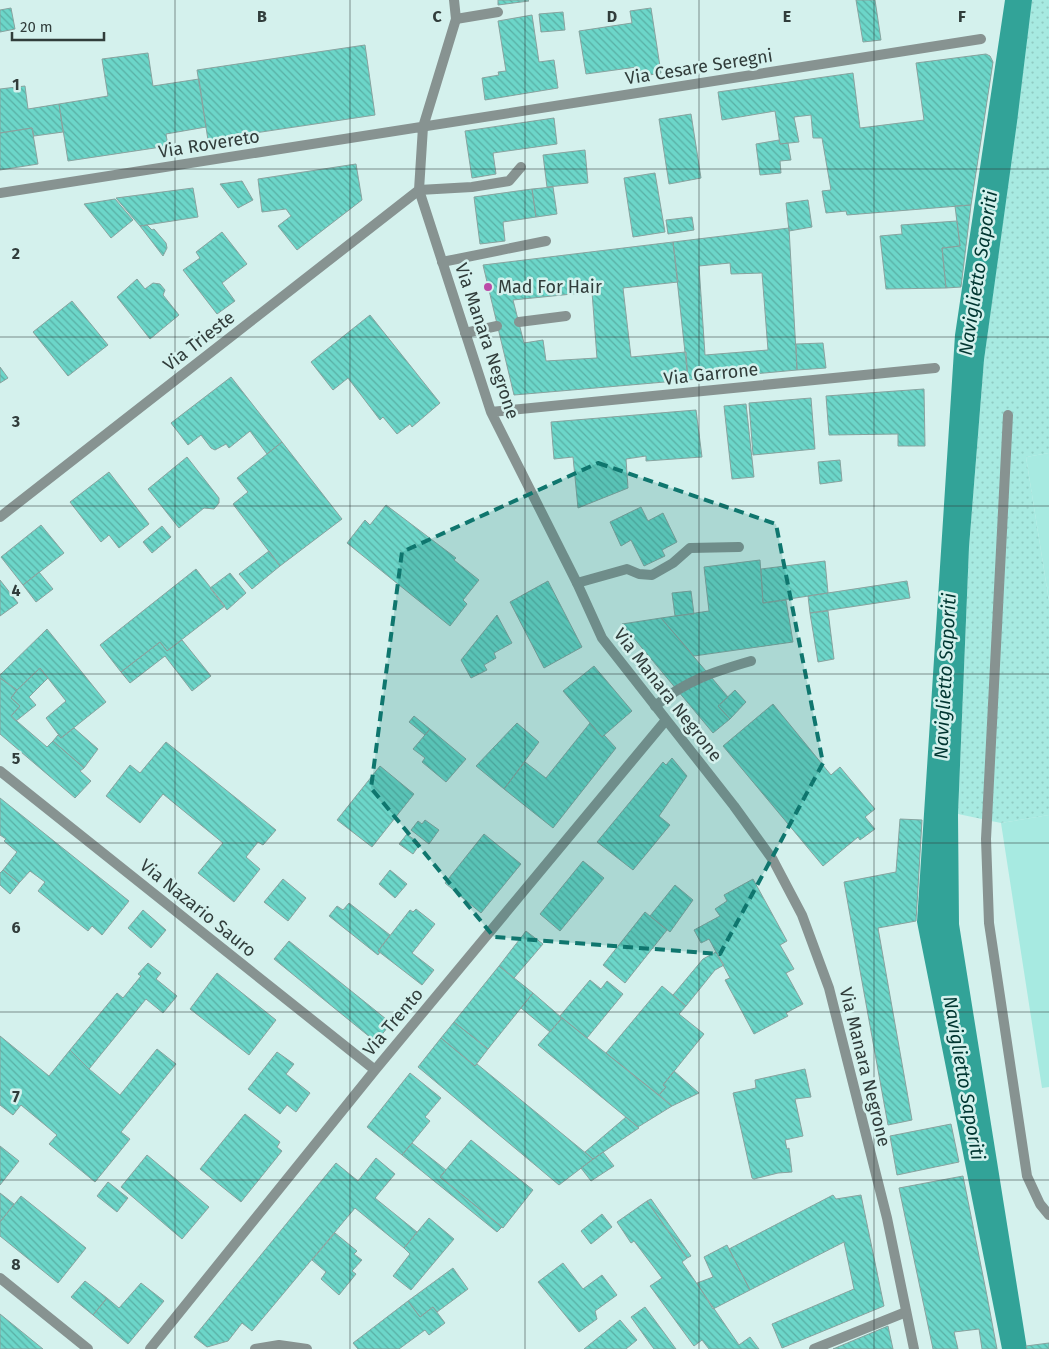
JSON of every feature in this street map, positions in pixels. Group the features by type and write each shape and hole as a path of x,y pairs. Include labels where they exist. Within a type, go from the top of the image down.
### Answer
{"street":[{"name":"Via Manara Negrone","path":"454,0 456,20 423,127 419,190 491,412 577,583 602,638 734,806 773,860 802,916 829,988 887,1218 914,1349"},
{"path":"456,20 498,12"},
{"name":"Via Cesare Seregni","path":"423,127 981,40"},
{"name":"Via Rovereto","path":"0,193 423,127"},
{"path":"419,190 472,187 508,181 521,167"},
{"name":"Via Trieste","path":"0,517 419,190"},
{"path":"442,262 546,241"},
{"path":"519,322 566,316"},
{"path":"465,333 498,326"},
{"name":"Via Garrone","path":"491,412 935,368"},
{"path":"1008,416 986,839 987,898 989,923 1027,1176 1040,1204 1049,1215"},
{"path":"577,583 627,569 639,574 652,575 673,563 690,548 739,547"},
{"path":"656,706 676,689 708,674 751,661"},
{"name":"Via Trento","path":"150,1349 375,1070 666,720"},
{"name":"Via Nazario Sauro","path":"0,771 375,1070"},
{"path":"0,1278 88,1349"},
{"path":"814,1349 906,1312"},
{"path":"255,1349 279,1345 308,1349"}],"highlighted area":[{"path":"598,463 776,524 823,763 720,954 494,937 371,788 402,552"}],"shaded area":[{"path":"1031,0 1049,0 1049,453 1026,457 1049,601 1049,815 1001,823 958,814 969,547 984,360"},
{"path":"1049,453 1049,601 1026,457"},
{"path":"1049,815 1049,1087 1042,1088 1001,823"}],"water":[{"name":"Naviglietto Saporiti","path":"1005,0 1032,0 984,360 969,547 958,814 959,924 1027,1349 1002,1349 917,922 955,335"}],"building":[{"path":"498,0 528,0 529,1 498,5"},
{"path":"856,0 875,0 881,40 863,42"},
{"path":"11,8 15,29 0,32 0,10"},
{"path":"651,8 661,73 638,77 637,67 586,74 579,31 632,23 630,11"},
{"path":"563,12 565,30 541,32 539,14"},
{"path":"532,15 539,62 554,60 558,88 485,100 482,78 499,75 498,72 506,71 498,21"},
{"path":"365,45 375,115 208,140 197,70"},
{"path":"148,53 153,86 199,79 206,127 166,134 168,146 68,161 59,104 108,96 102,59"},
{"path":"986,54 990,56 993,62 971,205 847,215 846,211 826,213 822,191 831,190 822,138 813,138 811,115 794,117 799,142 780,144 775,111 722,120 718,92 853,73 860,128 924,120 916,63"},
{"path":"25,86 28,109 59,104 63,132 34,136 32,128 0,133 0,89"},
{"path":"691,114 701,178 669,184 659,119"},
{"path":"554,118 557,144 493,153 496,174 472,178 465,131"},
{"path":"32,128 38,164 0,170 0,133"},
{"path":"779,140 780,144 788,143 791,160 780,161 781,173 760,175 756,144"},
{"path":"585,150 588,183 547,187 543,155"},
{"path":"356,164 362,200 297,250 278,226 291,216 286,209 262,212 258,179"},
{"path":"655,173 665,232 633,237 624,178"},
{"path":"242,181 253,200 238,208 220,184"},
{"path":"553,187 557,214 536,217 532,189"},
{"path":"193,188 198,217 140,226 116,198"},
{"path":"532,189 536,217 503,222 505,241 480,244 474,197"},
{"path":"115,199 133,220 111,238 84,204"},
{"path":"808,200 812,227 789,231 786,203"},
{"path":"971,205 961,287 946,288 942,248 960,246 955,206"},
{"path":"692,217 694,230 668,234 666,220"},
{"path":"957,221 960,246 942,248 946,288 886,289 880,236 902,234 901,225"},
{"path":"147,225 152,230 154,229 166,243 167,248 163,256 140,226"},
{"path":"789,228 797,370 688,380 673,242","holes":["730,263 731,274 762,273 768,350 705,355 699,266"]},
{"path":"222,232 247,264 222,283 235,301 217,314 183,270 200,258 196,252"},
{"path":"673,242 678,282 623,288 631,357 686,352 688,380 514,395 483,265","holes":["592,292 597,358 546,361 543,340 524,343 513,300"]},
{"path":"137,279 145,289 153,283 160,284 165,290 163,295 179,315 150,339 117,297"},
{"path":"72,301 108,345 68,376 33,332"},
{"path":"370,315 440,403 412,427 410,424 397,434 383,417 380,420 348,378 333,390 311,362"},
{"path":"823,343 826,368 797,370 796,344"},
{"path":"0,367 8,378 0,383"},
{"path":"231,377 282,442 267,454 250,431 229,448 226,444 215,450 211,448 201,435 188,445 171,423"},
{"path":"924,389 925,446 898,446 898,434 829,435 826,396"},
{"path":"811,398 815,449 753,455 749,403"},
{"path":"746,404 754,477 732,479 724,406"},
{"path":"696,410 702,457 646,461 646,456 626,459 628,488 578,508 573,457 554,459 551,422"},
{"path":"282,442 342,519 280,566 233,504 248,492 237,478"},
{"path":"187,457 219,498 219,503 214,509 204,508 179,528 148,489"},
{"path":"840,460 842,481 820,484 818,462"},
{"path":"109,472 149,524 119,548 109,535 101,542 70,502"},
{"path":"386,505 456,558 454,560 479,580 463,600 467,604 450,626 347,543 365,520 370,525"},
{"path":"641,507 648,521 663,513 677,542 662,550 665,556 644,566 631,540 621,546 610,522"},
{"path":"41,525 64,553 23,585 1,557"},
{"path":"162,526 171,537 152,553 143,542"},
{"path":"269,551 280,566 252,589 239,574"},
{"path":"760,560 763,603 786,600 793,642 694,656 661,618 709,611 704,567"},
{"path":"825,561 828,593 763,603 761,569"},
{"path":"196,569 225,606 167,651 160,642 121,672 100,645"},
{"path":"39,572 53,589 36,602 23,585"},
{"path":"230,573 246,593 227,610 210,588"},
{"path":"0,580 18,603 0,616"},
{"path":"548,581 582,647 544,668 510,602"},
{"path":"907,581 910,598 810,613 808,596"},
{"path":"691,591 694,614 675,616 672,593"},
{"path":"828,611 834,659 818,662 810,613"},
{"path":"497,615 512,643 494,653 496,658 484,665 487,670 471,678 461,660"},
{"path":"661,618 728,697 718,706 730,719 713,733 622,624"},
{"path":"47,629 106,702 61,738 46,718 66,701 40,668 17,690 0,678 0,675"},
{"path":"182,640 211,676 192,691 165,656 130,683 121,672 160,642 167,651"},
{"path":"594,666 632,711 602,737 563,691"},
{"path":"40,668 48,678 29,697 36,705 16,721 11,716 20,706 11,698"},
{"path":"0,678 17,690 11,698 20,706 11,716 47,747 53,741 84,768 80,771 91,781 75,798 0,734"},
{"path":"735,690 746,702 730,719 718,706"},
{"path":"773,704 831,775 840,767 875,809 865,817 875,829 860,840 858,837 823,866 723,746"},
{"path":"414,716 430,729 425,735 409,722"},
{"path":"517,723 539,742 504,789 476,766"},
{"path":"590,723 602,737 604,735 616,748 553,828 504,789 525,762 546,778"},
{"path":"74,728 98,749 84,768 53,741 58,735 61,738"},
{"path":"430,729 466,759 446,782 422,762 425,758 413,749"},
{"path":"166,742 276,830 263,845 258,842 246,857 260,869 234,902 198,873 223,843 163,794 140,823 106,796 130,765 140,773"},
{"path":"672,758 687,776 659,816 670,825 633,870 597,842 663,762 666,765"},
{"path":"380,766 414,794 372,847 337,820"},
{"path":"0,798 129,901 102,935 92,926 88,931 38,891 45,882 30,871 19,883 3,870 17,852 0,835"},
{"path":"900,819 922,820 916,921 878,928 912,1120 888,1125 844,882 896,872"},
{"path":"425,820 439,830 429,844 411,830 418,821 422,824"},
{"path":"407,834 420,844 413,854 399,844"},
{"path":"484,834 521,864 481,913 445,883"},
{"path":"583,861 604,878 560,931 540,914"},
{"path":"3,870 19,883 10,894 0,885 0,873"},
{"path":"390,870 407,884 395,898 379,884"},
{"path":"283,879 306,898 288,921 264,902"},
{"path":"753,879 787,941 780,945 794,969 786,973 803,1004 786,1013 788,1016 754,1034 725,980 730,978 709,939 701,943 694,930 720,916 715,909 727,901 724,895"},
{"path":"675,885 693,900 670,932 650,916"},
{"path":"349,903 390,935 378,951 380,952 378,955 329,916 337,906 343,910"},
{"path":"416,909 435,924 412,953 434,970 422,985 378,951 410,910 413,912"},
{"path":"143,910 166,930 151,948 128,928"},
{"path":"645,912 667,930 625,983 603,965"},
{"path":"526,931 543,944 514,978 499,966"},
{"path":"289,941 391,1023 376,1042 274,959"},
{"path":"716,952 724,965 715,970 686,1006 673,995 703,959"},
{"path":"148,963 161,973 156,979 177,996 163,1013 146,999 89,1069 70,1050 117,993 123,998 141,976 138,974"},
{"path":"499,966 533,993 488,1049 454,1022"},
{"path":"217,973 276,1020 249,1055 190,1009"},
{"path":"590,980 601,989 607,981 623,994 587,1038 560,1016"},
{"path":"662,986 686,1006 679,1014 704,1034 663,1085 666,1087 659,1095 606,1053"},
{"path":"533,993 562,1018 550,1032 521,1008"},
{"path":"562,1018 672,1106 638,1127 538,1045"},
{"path":"454,1022 488,1049 475,1066 441,1038"},
{"path":"0,1036 49,1076 70,1050 120,1095 157,1049 176,1064 121,1132 130,1139 95,1182 49,1144 57,1135 21,1105 13,1115 0,1105"},
{"path":"441,1038 475,1066 477,1064 593,1159 559,1185 418,1067"},
{"path":"277,1052 294,1064 286,1074 310,1093 296,1112 287,1105 280,1114 248,1089"},
{"path":"805,1069 811,1097 795,1099 803,1136 785,1140 787,1149 789,1148 792,1172 778,1173 754,1179 752,1178 733,1093 756,1088 755,1080"},
{"path":"674,1071 699,1093 672,1106 659,1095 666,1087 663,1085"},
{"path":"410,1073 441,1098 425,1117 430,1121 402,1155 367,1127"},
{"path":"245,1114 280,1142 277,1147 282,1151 241,1202 200,1169"},
{"path":"626,1117 639,1128 593,1159 585,1152"},
{"path":"951,1124 959,1162 897,1175 890,1136"},
{"path":"471,1140 533,1190 503,1228 440,1177"},
{"path":"412,1143 446,1170 440,1177 502,1227 497,1232 402,1155"},
{"path":"0,1146 19,1161 0,1185"},
{"path":"603,1152 614,1166 591,1181 581,1168"},
{"path":"147,1155 209,1207 182,1239 121,1187"},
{"path":"376,1158 395,1174 375,1198 417,1232 404,1248 355,1208 252,1331 242,1323 228,1341 207,1347 194,1337 336,1163 358,1181"},
{"path":"963,1176 997,1349 982,1349 979,1329 954,1332 958,1349 933,1349 899,1188"},
{"path":"108,1182 128,1198 117,1212 97,1196"},
{"path":"0,1193 14,1204 0,1222"},
{"path":"833,1195 836,1199 861,1195 884,1306 782,1348 772,1324 854,1289 844,1242 750,1290 729,1249"},
{"path":"21,1196 86,1248 58,1283 0,1236 0,1222"},
{"path":"651,1199 691,1256 687,1258 647,1201"},
{"path":"647,1201 687,1258 682,1262 739,1345 750,1337 759,1349 709,1349 702,1340 694,1346 650,1286 662,1278 634,1241 631,1243 617,1222"},
{"path":"602,1214 612,1227 591,1244 581,1231"},
{"path":"429,1218 454,1239 411,1290 393,1276 410,1254 404,1248"},
{"path":"335,1233 357,1251 354,1254 362,1260 352,1271 356,1274 339,1295 321,1279 326,1272 312,1260"},
{"path":"727,1245 750,1290 713,1309 697,1283 713,1277 704,1257"},
{"path":"563,1263 583,1289 602,1275 617,1295 595,1311 597,1319 579,1332 538,1282"},
{"path":"453,1268 468,1289 437,1312 433,1307 420,1317 408,1301"},
{"path":"85,1281 107,1298 93,1315 71,1297"},
{"path":"141,1283 164,1301 128,1344 93,1315 107,1298 119,1308"},
{"path":"408,1301 420,1317 433,1307 445,1323 429,1335 425,1330 399,1349 358,1349 353,1343"},
{"path":"645,1307 676,1349 654,1349 651,1345 631,1317"},
{"path":"0,1314 43,1349 0,1349"},
{"path":"620,1320 637,1340 626,1349 584,1349"},
{"path":"888,1326 893,1349 833,1349"},
{"path":"1049,1343 1049,1349 1027,1349 1026,1346"}],"place":[{"name":"Mad For Hair","path":"488,287"}]}
